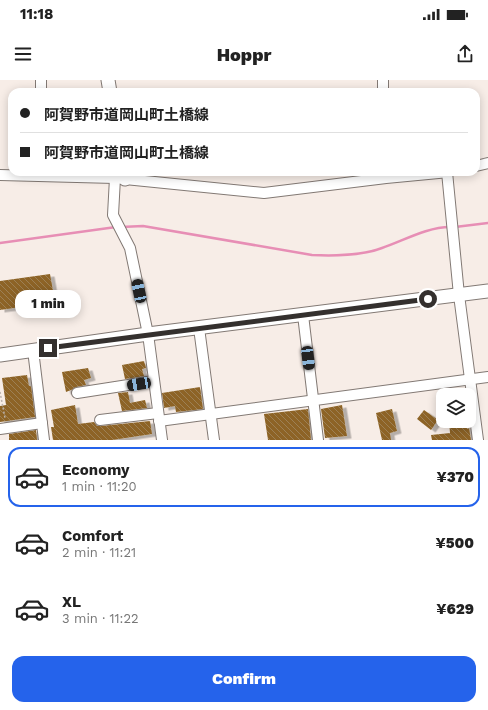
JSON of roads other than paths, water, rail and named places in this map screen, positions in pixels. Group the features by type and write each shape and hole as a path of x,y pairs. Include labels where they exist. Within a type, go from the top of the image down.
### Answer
{"street":[{"path":"162,440 148,334 130,248 114,214 121,176 264,193 379,176"},
{"path":"448,176 459,295 478,440"},
{"path":"0,355 148,334 488,291"},
{"path":"303,315 318,440"},
{"path":"199,328 214,440"},
{"path":"33,350 44,440"},
{"path":"100,420 211,414 488,377"},
{"path":"77,393 154,381"},
{"path":"3,428 42,423"}],"waterway":[{"path":"455,227 488,223"},
{"path":"121,227 143,226 312,255 347,255 365,253 433,229 450,227"},
{"path":"0,243 116,227"}]}
